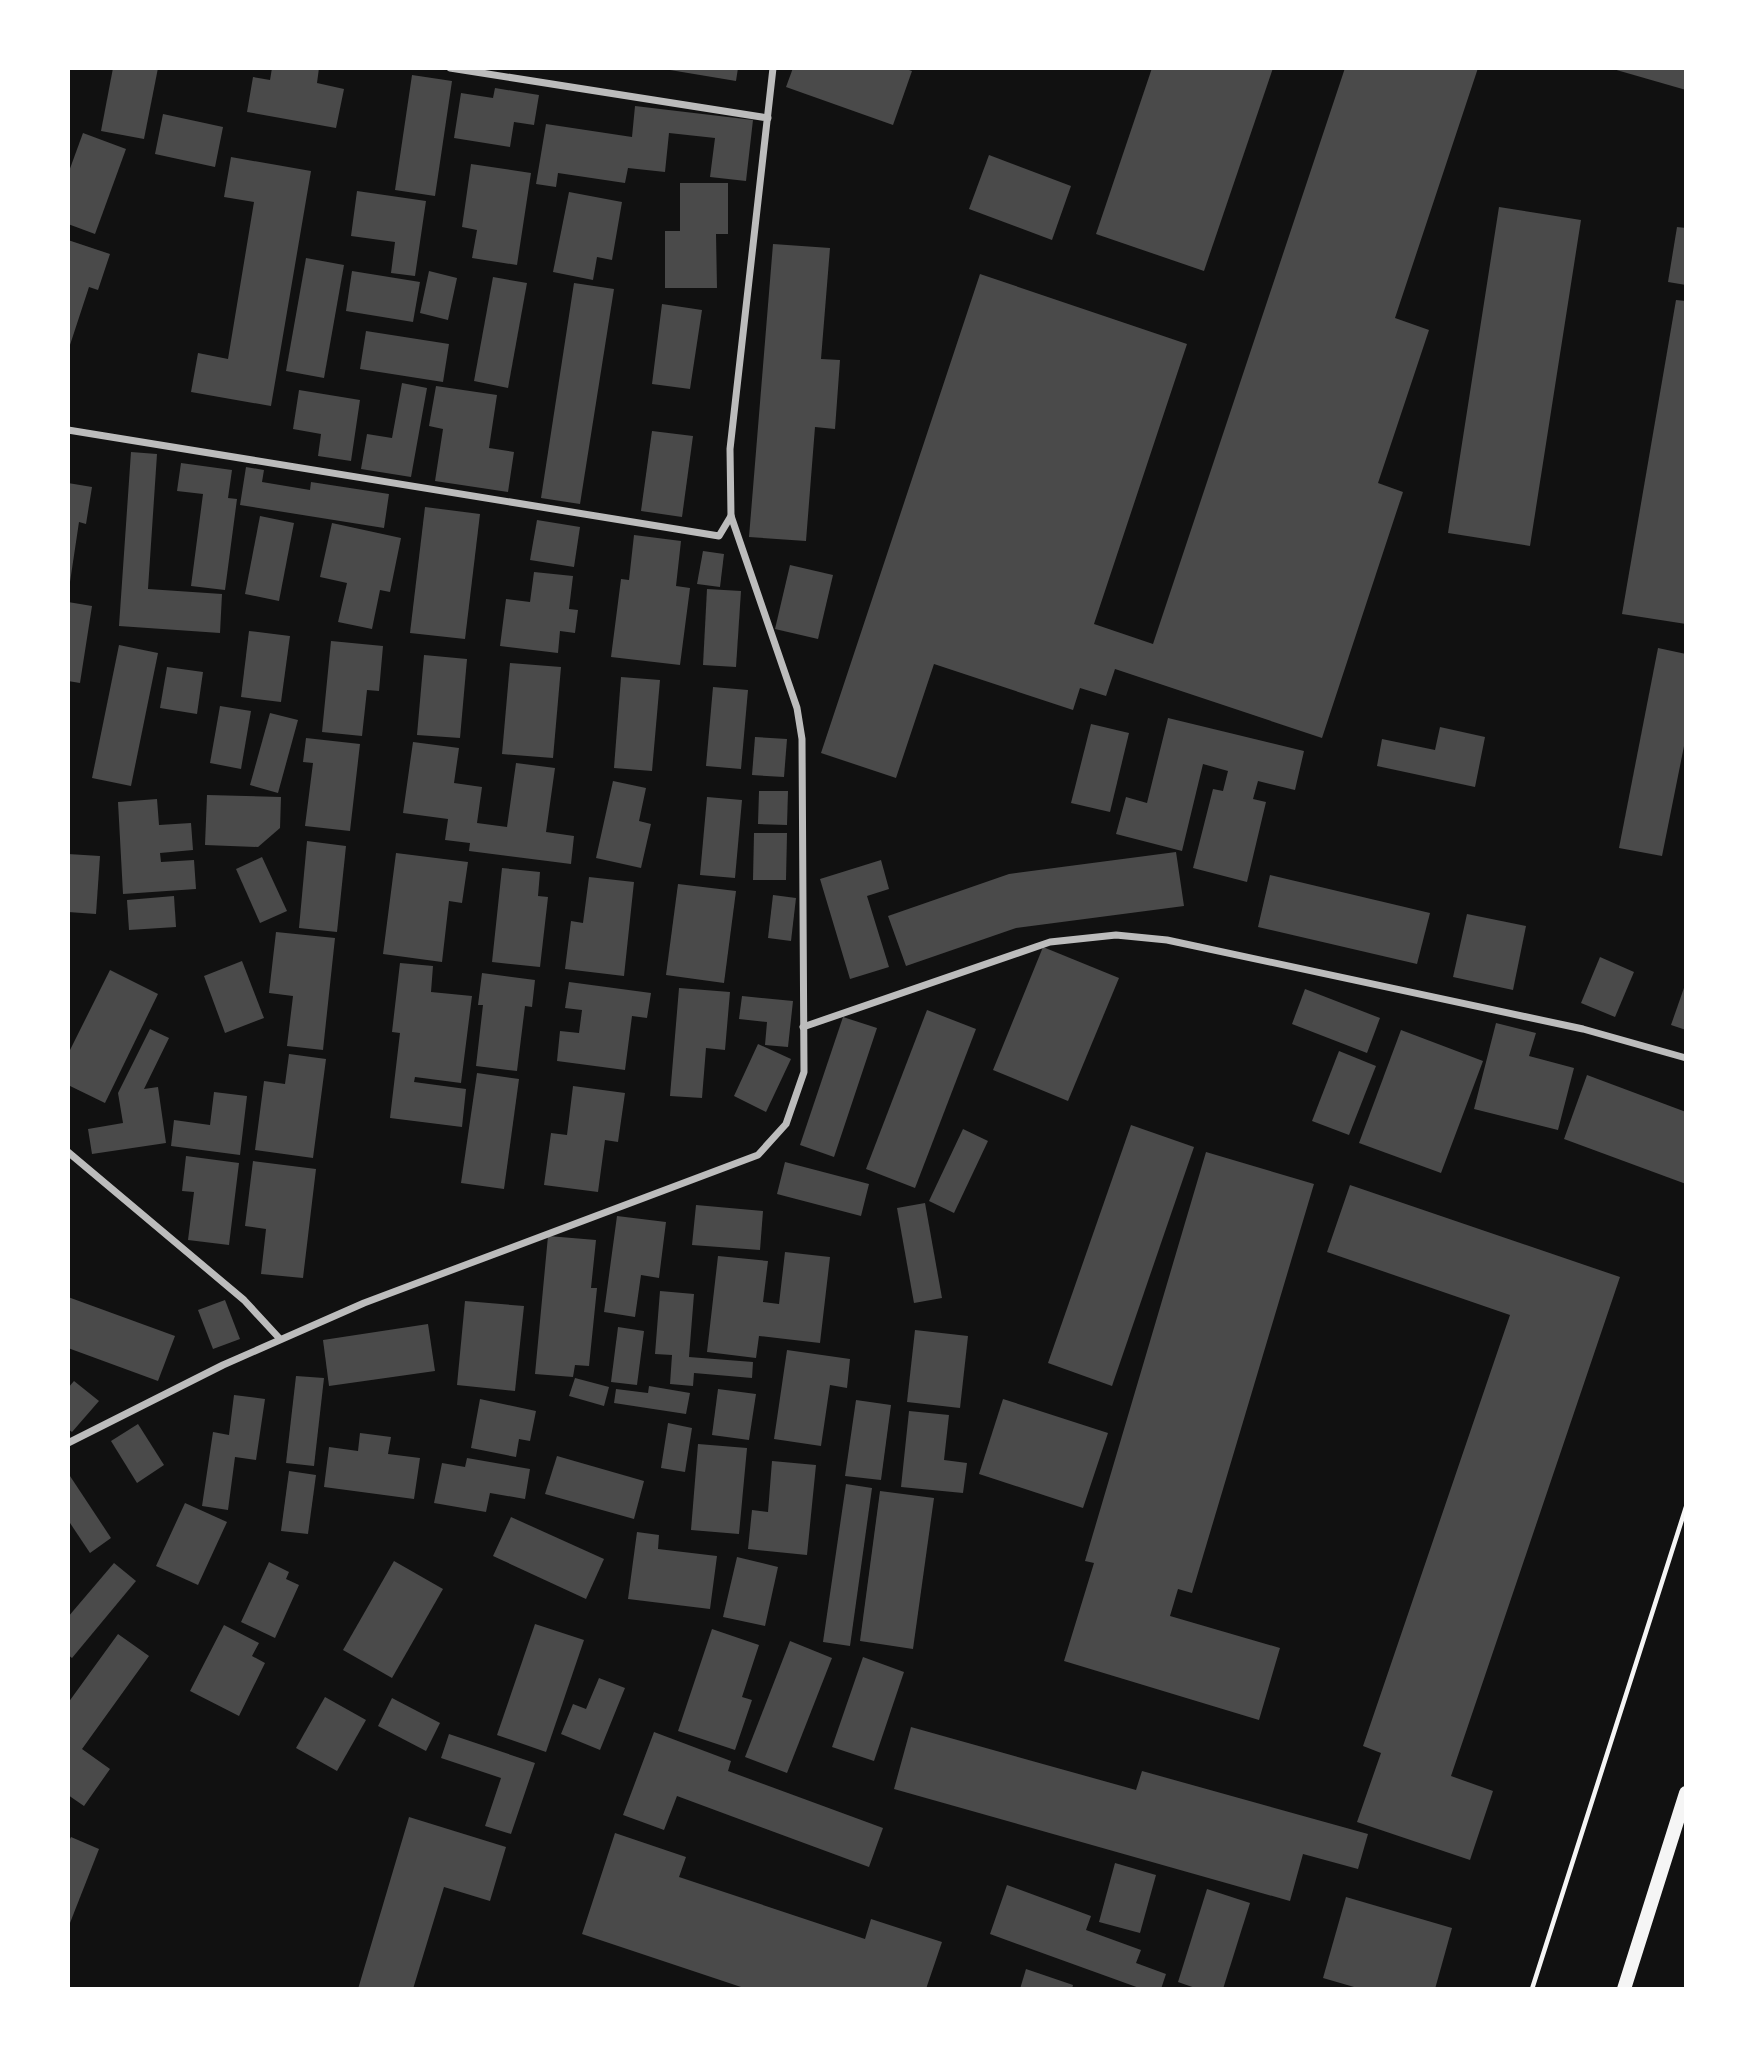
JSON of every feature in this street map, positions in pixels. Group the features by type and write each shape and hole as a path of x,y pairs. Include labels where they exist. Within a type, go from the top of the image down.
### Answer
{"main road":[{"path":"1624,1989 1686,1793"}],"street":[{"path":"450,68 768,118"},
{"path":"68,1443 223,1364 364,1303 758,1155 786,1124 804,1072 802,739 797,708 731,516 730,450 773,68"},
{"path":"68,430 719,536 731,516"},
{"path":"803,1027 1050,943 1116,935 1167,940 1583,1029 1686,1059"},
{"path":"68,1152 244,1300 280,1339"}],"path":[{"path":"1532,1989 1686,1507"}],"building":[{"path":"113,68 158,68 144,139 101,131"},
{"path":"272,68 319,68 317,83 344,89 336,128 247,112 253,77 270,80"},
{"path":"658,68 738,68 736,81"},
{"path":"793,68 903,68 912,71 893,125 786,87"},
{"path":"1152,68 1273,68 1204,271 1096,234"},
{"path":"1345,68 1478,68 1395,318 1429,330 1378,483 1403,492 1322,738 1115,669 1106,696 1080,688 1073,710 934,664 896,778 821,753 980,274 1187,344 1094,624 1153,644"},
{"path":"1686,68 1686,90 1613,69"},
{"path":"412,75 452,81 435,196 395,190"},
{"path":"495,88 539,95 534,125 514,122 510,147 454,138 461,93 493,98"},
{"path":"635,106 753,120 746,181 710,177 715,138 669,133 665,172 628,168 625,183 558,173 556,187 536,184 546,124 632,137"},
{"path":"163,114 223,127 215,167 155,154"},
{"path":"83,133 126,149 95,234 68,224 68,174"},
{"path":"989,155 1071,186 1052,240 969,209"},
{"path":"231,157 311,171 271,406 191,392 198,353 228,359 254,202 224,197"},
{"path":"471,164 531,173 517,265 472,258 477,230 462,227"},
{"path":"680,183 728,183 728,234 716,234 717,288 665,288 665,231 680,231"},
{"path":"357,191 426,201 415,276 391,273 395,242 351,236"},
{"path":"569,192 622,202 612,260 597,257 593,280 553,272"},
{"path":"1499,207 1581,220 1530,546 1448,533"},
{"path":"1677,227 1686,228 1686,285 1668,282"},
{"path":"68,240 110,254 98,290 89,287 69,348"},
{"path":"773,244 830,248 821,359 840,360 835,429 815,427 806,541 749,537"},
{"path":"306,258 344,265 324,378 286,371"},
{"path":"352,271 420,282 413,322 346,311"},
{"path":"429,271 457,278 448,320 420,313"},
{"path":"493,277 527,283 508,388 474,381"},
{"path":"574,283 614,289 580,504 541,498"},
{"path":"1676,300 1686,301 1686,624 1622,614"},
{"path":"662,304 702,310 690,389 652,384"},
{"path":"366,331 449,344 443,382 360,369"},
{"path":"402,383 427,388 411,477 361,469 367,434 392,438"},
{"path":"436,386 497,395 489,448 514,452 508,492 435,481 443,429 429,426"},
{"path":"299,390 360,400 351,461 318,456 321,434 293,429"},
{"path":"652,431 693,436 682,517 641,511"},
{"path":"131,452 157,454 148,589 222,594 220,633 119,626"},
{"path":"181,463 232,470 228,498 237,499 225,590 191,586 203,494 177,491"},
{"path":"246,467 264,470 262,482 310,490 311,482 389,494 384,528 240,505"},
{"path":"68,483 92,487 86,524 79,522 70,582"},
{"path":"425,507 480,514 465,639 410,633"},
{"path":"260,516 294,523 279,601 245,594"},
{"path":"537,520 580,527 574,567 530,560"},
{"path":"332,523 401,538 390,592 380,590 372,629 338,622 347,583 320,577"},
{"path":"634,535 681,541 676,586 690,588 680,665 611,657 621,579 629,580"},
{"path":"703,551 724,554 720,587 697,584"},
{"path":"790,565 833,575 818,639 775,629"},
{"path":"534,572 573,576 569,609 578,610 575,633 560,631 558,653 500,646 506,599 530,602"},
{"path":"707,589 741,591 736,667 703,665"},
{"path":"68,602 92,606 80,683 68,681"},
{"path":"249,631 290,636 281,702 241,697"},
{"path":"331,641 383,646 379,691 367,690 362,736 322,732"},
{"path":"119,645 158,653 131,786 92,778"},
{"path":"1658,648 1686,654 1686,736 1662,856 1619,848"},
{"path":"424,655 467,659 460,738 417,735"},
{"path":"510,663 561,667 553,758 502,754"},
{"path":"167,667 203,672 197,714 160,708"},
{"path":"621,677 660,680 652,771 614,768"},
{"path":"713,687 748,690 741,769 706,766"},
{"path":"220,706 251,711 241,769 210,763"},
{"path":"270,713 298,720 278,793 250,785"},
{"path":"1168,718 1304,751 1295,790 1258,781 1253,799 1266,802 1247,882 1193,868 1213,789 1223,791 1228,771 1203,764 1182,851 1116,834 1126,797 1147,803"},
{"path":"1091,724 1129,733 1110,812 1071,803"},
{"path":"1440,727 1485,737 1475,787 1377,766 1382,739 1435,750"},
{"path":"755,737 787,739 784,777 752,775"},
{"path":"306,738 360,744 350,831 305,826 313,763 303,762"},
{"path":"413,742 459,748 454,783 482,787 477,823 507,827 516,763 555,768 546,832 574,836 571,864 469,851 470,843 445,840 448,819 403,813"},
{"path":"613,781 646,788 639,821 651,824 641,868 596,858"},
{"path":"759,791 788,791 787,825 758,824"},
{"path":"207,795 281,797 280,828 258,847 205,845"},
{"path":"707,797 742,800 735,878 700,875"},
{"path":"157,799 159,825 191,823 193,850 160,853 161,862 194,860 196,889 123,894 118,802"},
{"path":"754,833 787,833 786,880 753,880"},
{"path":"307,841 346,846 337,932 299,928"},
{"path":"1176,852 1184,906 1016,928 906,966 888,916 1009,874"},
{"path":"396,853 468,862 462,903 449,901 442,962 383,954"},
{"path":"68,854 100,856 96,914 68,912"},
{"path":"262,857 287,911 260,923 236,869"},
{"path":"881,860 889,889 867,896 889,967 850,979 820,879"},
{"path":"502,868 540,872 538,896 548,897 540,967 492,962"},
{"path":"1270,875 1430,913 1417,964 1258,927"},
{"path":"589,877 634,882 624,976 565,969 571,921 583,923"},
{"path":"678,884 736,891 724,983 666,975"},
{"path":"773,895 796,898 791,941 768,938"},
{"path":"174,896 176,927 129,930 127,900"},
{"path":"1467,914 1526,926 1513,990 1453,977"},
{"path":"276,932 335,938 323,1050 287,1046 293,996 269,993"},
{"path":"1043,947 1119,978 1068,1101 993,1070"},
{"path":"1600,957 1634,972 1615,1017 1581,1003"},
{"path":"242,961 264,1018 225,1033 204,976"},
{"path":"400,963 433,966 431,992 472,996 461,1083 415,1077 414,1082 466,1089 462,1127 390,1118 400,1033 392,1032"},
{"path":"110,970 158,994 105,1103 68,1085 68,1054"},
{"path":"482,973 535,980 532,1007 525,1006 517,1071 476,1066 483,1005 478,1005"},
{"path":"569,982 651,993 647,1018 632,1016 625,1070 557,1061 560,1031 579,1033 582,1010 565,1008"},
{"path":"1686,985 1686,1030 1671,1025"},
{"path":"679,988 730,992 725,1050 706,1048 702,1098 670,1096"},
{"path":"1305,989 1380,1018 1367,1053 1292,1024"},
{"path":"742,996 793,1001 788,1047 765,1045 767,1022 739,1019"},
{"path":"927,1010 976,1029 915,1188 866,1169"},
{"path":"843,1017 877,1028 834,1157 800,1145"},
{"path":"1496,1023 1536,1033 1529,1056 1574,1068 1558,1130 1474,1109"},
{"path":"150,1029 169,1038 144,1089 158,1087 166,1143 92,1154 88,1129 123,1123 118,1093"},
{"path":"1401,1030 1483,1061 1441,1173 1359,1143"},
{"path":"758,1044 791,1059 766,1112 734,1096"},
{"path":"1339,1051 1376,1066 1349,1135 1312,1121"},
{"path":"289,1054 326,1059 313,1158 255,1150 264,1081 285,1084"},
{"path":"477,1073 519,1079 504,1189 461,1183"},
{"path":"1587,1075 1686,1112 1686,1184 1564,1139"},
{"path":"573,1086 625,1093 618,1142 605,1140 598,1192 544,1185 551,1133 567,1135"},
{"path":"214,1092 247,1096 240,1155 171,1146 174,1120 210,1125"},
{"path":"1131,1125 1194,1147 1112,1386 1048,1363"},
{"path":"963,1129 988,1141 954,1213 929,1201"},
{"path":"1206,1152 1314,1184 1192,1593 1178,1589 1170,1616 1280,1648 1259,1720 1064,1661 1094,1563 1085,1561"},
{"path":"186,1156 239,1163 229,1245 188,1240 194,1192 182,1191"},
{"path":"253,1161 316,1169 303,1278 261,1274 266,1229 245,1226"},
{"path":"785,1162 869,1184 861,1216 777,1194"},
{"path":"1350,1185 1620,1277 1451,1776 1493,1791 1470,1860 1357,1822 1381,1753 1363,1746 1510,1315 1327,1252"},
{"path":"925,1203 942,1298 914,1303 897,1208"},
{"path":"696,1205 763,1211 760,1250 692,1245"},
{"path":"617,1216 666,1222 659,1278 641,1275 635,1317 604,1312"},
{"path":"548,1236 596,1240 591,1288 597,1288 589,1366 575,1365 573,1377 535,1374"},
{"path":"785,1252 830,1257 820,1343 759,1336 756,1358 707,1352 718,1256 768,1261 763,1302 779,1304"},
{"path":"660,1291 694,1294 689,1357 753,1362 752,1378 694,1373 693,1386 670,1384 672,1355 655,1354"},
{"path":"68,1297 175,1336 158,1381 68,1348"},
{"path":"225,1300 240,1339 213,1349 198,1310"},
{"path":"465,1301 524,1306 515,1391 457,1385"},
{"path":"428,1324 435,1371 329,1386 323,1340"},
{"path":"618,1327 644,1331 637,1385 611,1382"},
{"path":"915,1330 968,1336 960,1408 907,1402"},
{"path":"787,1350 850,1359 847,1388 830,1385 821,1446 774,1439"},
{"path":"296,1376 324,1378 314,1466 286,1463"},
{"path":"575,1378 609,1387 604,1406 569,1396"},
{"path":"74,1381 99,1401 72,1432 68,1429 68,1388"},
{"path":"649,1386 690,1393 686,1414 614,1403 616,1389 648,1393"},
{"path":"718,1389 756,1394 749,1440 712,1435"},
{"path":"234,1395 265,1399 256,1460 235,1457 228,1510 202,1506 213,1432 229,1435"},
{"path":"480,1399 536,1411 530,1441 519,1439 516,1457 471,1448"},
{"path":"1003,1399 1108,1433 1083,1508 979,1474"},
{"path":"856,1400 891,1405 881,1480 845,1476"},
{"path":"909,1411 949,1415 944,1460 967,1463 963,1493 901,1487"},
{"path":"668,1423 692,1428 685,1472 661,1468"},
{"path":"138,1424 164,1465 137,1483 111,1441"},
{"path":"360,1433 391,1437 388,1454 420,1458 414,1499 324,1487 329,1447 358,1451"},
{"path":"698,1444 747,1448 739,1534 691,1530"},
{"path":"557,1456 644,1481 634,1519 545,1494"},
{"path":"467,1458 530,1469 525,1499 490,1493 486,1512 434,1503 442,1463 465,1467"},
{"path":"772,1461 816,1465 807,1555 748,1549 752,1510 768,1512"},
{"path":"289,1471 316,1475 308,1534 281,1531"},
{"path":"68,1473 111,1538 90,1553 68,1520"},
{"path":"846,1484 872,1488 850,1646 823,1642"},
{"path":"880,1491 934,1498 913,1649 860,1641"},
{"path":"185,1503 227,1522 198,1585 156,1566"},
{"path":"511,1517 604,1559 586,1599 493,1556"},
{"path":"637,1532 659,1535 658,1549 717,1556 710,1609 628,1599"},
{"path":"737,1557 778,1567 765,1626 723,1617"},
{"path":"394,1561 443,1589 392,1678 343,1650"},
{"path":"269,1562 289,1572 286,1579 299,1585 275,1638 241,1622"},
{"path":"114,1563 136,1581 72,1658 68,1655 68,1617"},
{"path":"535,1624 584,1640 546,1752 497,1735"},
{"path":"224,1625 259,1643 252,1656 265,1663 239,1716 190,1691"},
{"path":"712,1629 759,1645 742,1697 752,1700 735,1750 678,1731"},
{"path":"118,1634 149,1656 82,1749 110,1769 84,1806 68,1795 68,1703"},
{"path":"790,1641 832,1658 787,1773 745,1757"},
{"path":"863,1657 904,1672 874,1761 832,1747"},
{"path":"599,1678 625,1688 600,1750 561,1734 573,1704 586,1709"},
{"path":"325,1697 366,1720 337,1771 296,1748"},
{"path":"392,1698 440,1723 426,1751 378,1726"},
{"path":"911,1727 1136,1790 1142,1771 1368,1834 1358,1869 1303,1854 1290,1901 894,1789"},
{"path":"654,1732 731,1761 728,1771 883,1828 869,1867 677,1796 664,1830 623,1815"},
{"path":"449,1734 535,1763 511,1834 485,1826 501,1778 441,1758"},
{"path":"409,1817 506,1847 490,1901 444,1887 413,1989 358,1989"},
{"path":"615,1833 686,1857 679,1877 865,1939 871,1919 942,1942 926,1989 747,1989 582,1934"},
{"path":"71,1837 99,1849 68,1928 68,1843"},
{"path":"1115,1863 1156,1875 1140,1933 1099,1922"},
{"path":"1007,1885 1091,1916 1086,1930 1141,1950 1136,1963 1166,1974 1161,1989 1142,1989 990,1934"},
{"path":"1207,1889 1250,1903 1223,1989 1198,1989 1178,1982"},
{"path":"1346,1897 1452,1928 1435,1989 1361,1989 1323,1978"},
{"path":"1026,1969 1073,1985 1072,1989 1020,1989"}]}
